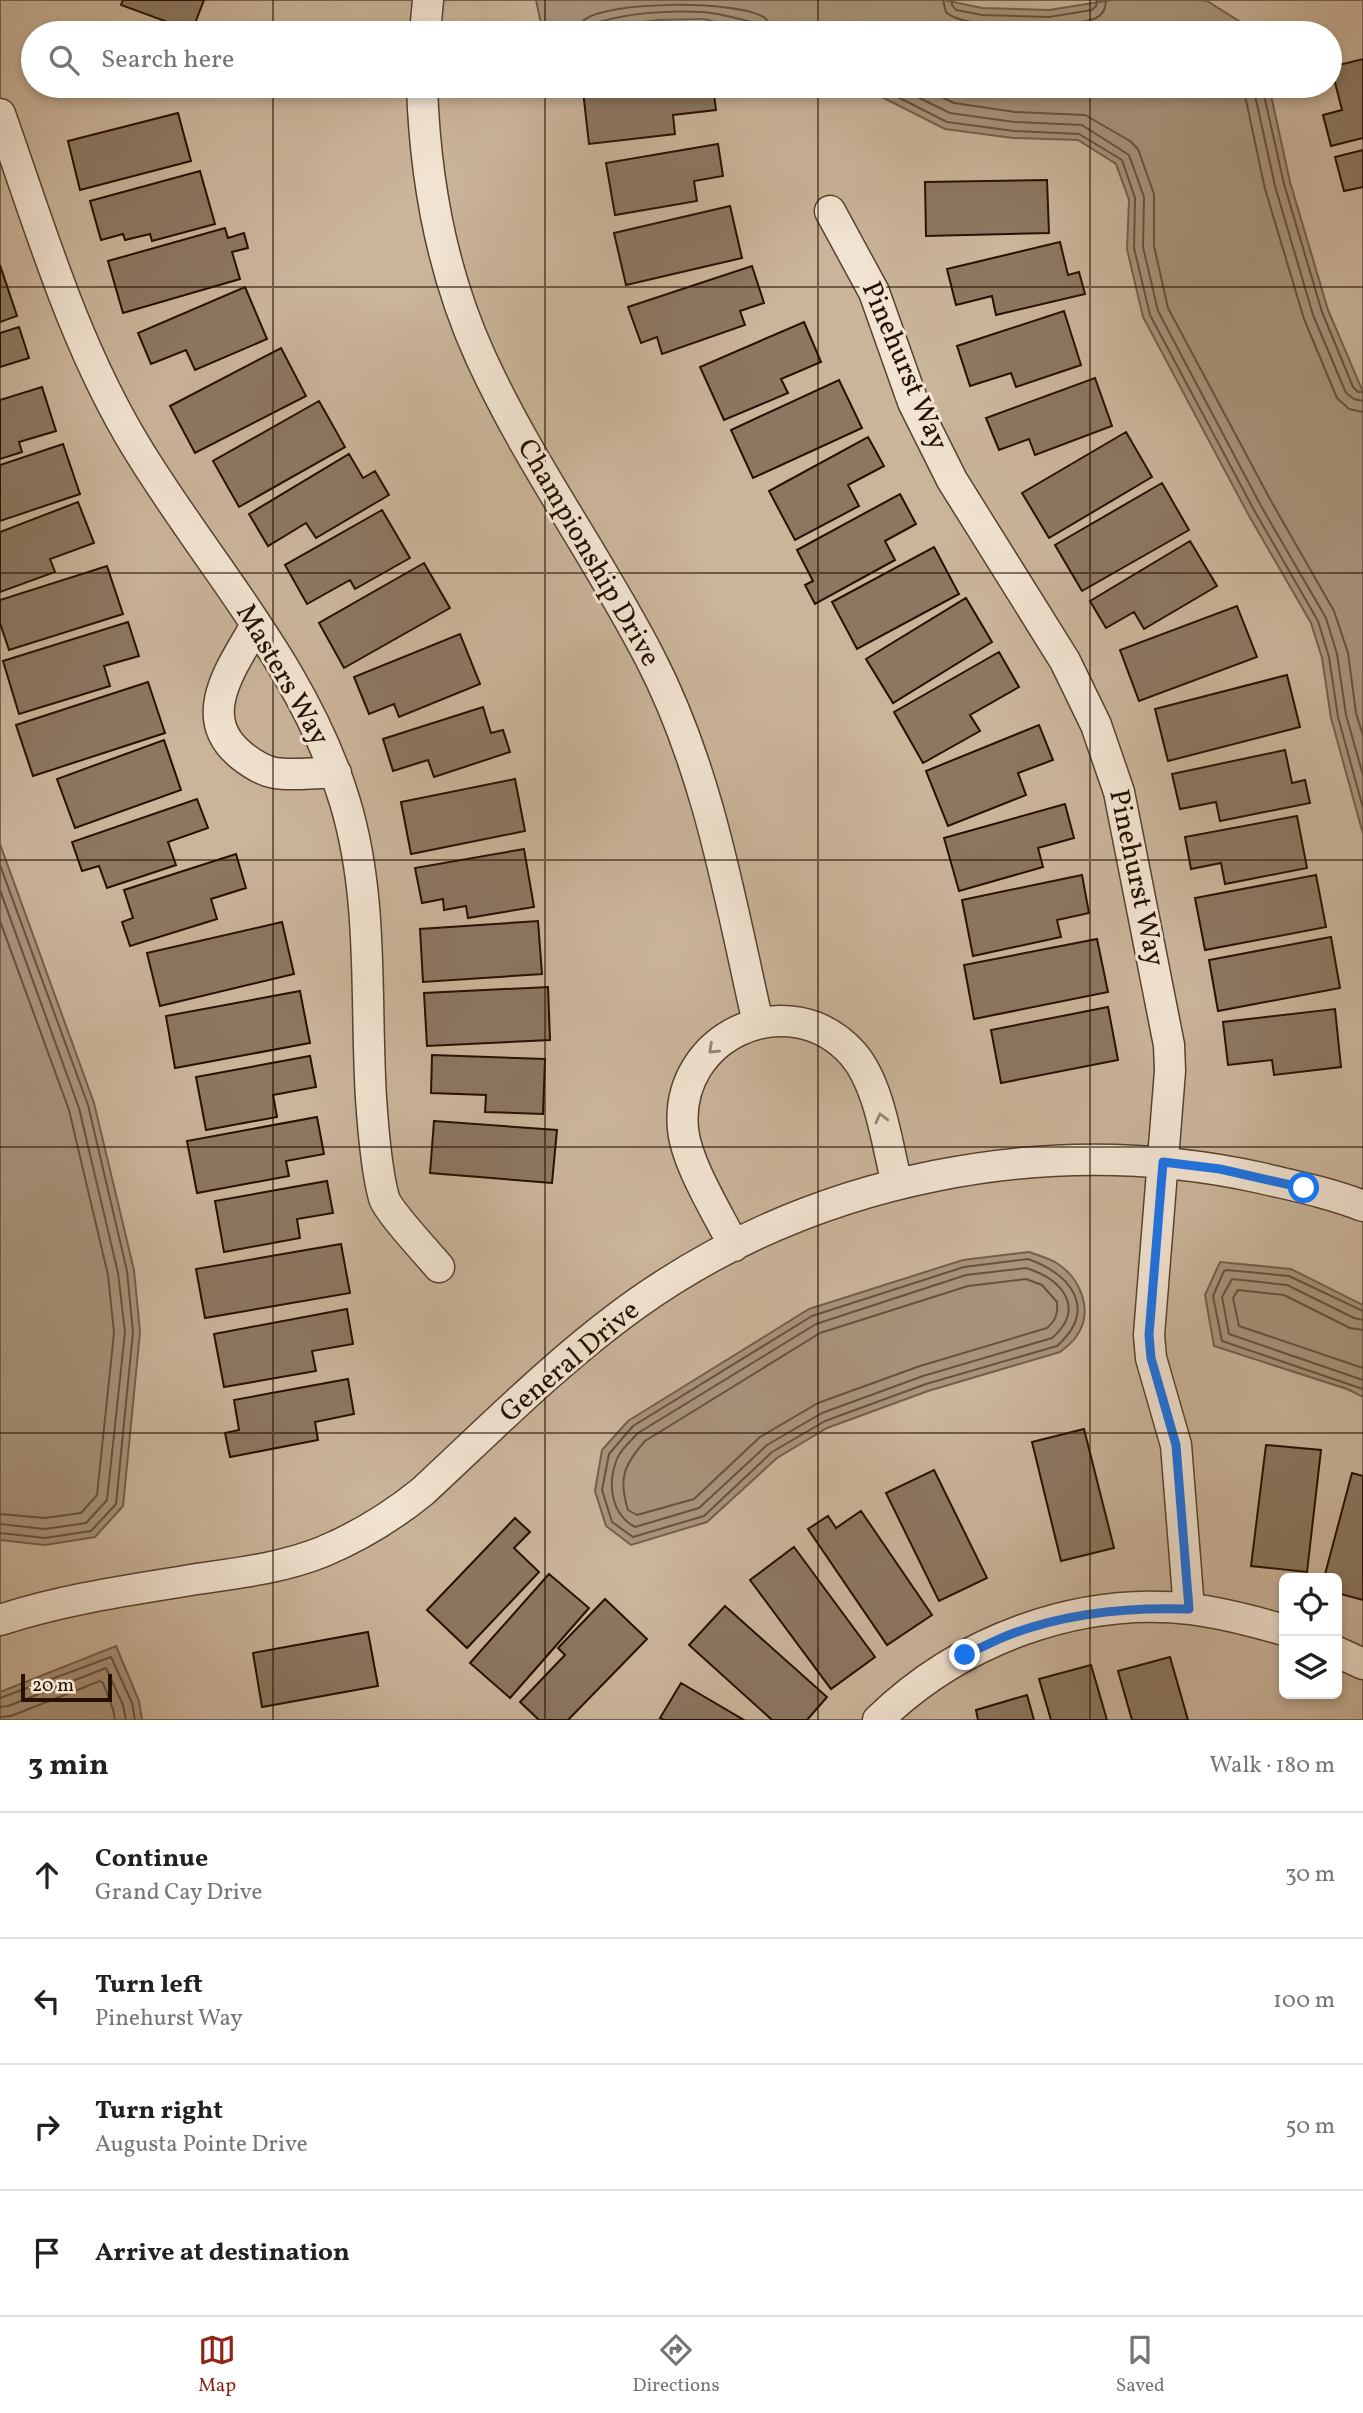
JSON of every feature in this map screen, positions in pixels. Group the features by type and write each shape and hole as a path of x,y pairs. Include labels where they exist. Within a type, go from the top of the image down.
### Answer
{"street":[{"path":"426,21 428,0"},
{"name":"Championship Drive","path":"422,98 424,134 434,211 453,286 481,358 505,406 650,659 685,734 710,814 758,1023"},
{"name":"Masters Way","path":"0,114 77,330 110,403 138,450 302,697 335,773 346,804 361,872 366,918 368,1045 373,1126 385,1201 439,1267"},
{"name":"Pinehurst Way","path":"830,211 874,292 913,402 952,480 1065,661 1096,725 1119,792 1165,1020 1170,1071 1149,1335 1151,1358 1176,1445 1189,1609"},
{"path":"256,625 226,680 218,705 220,728 232,748 253,764 275,773 335,773"},
{"path":"734,1246 688,1153 682,1130 682,1107 688,1084 706,1055 732,1033 758,1023 803,1023 836,1038 853,1054 866,1073 875,1095 897,1184"},
{"name":"General Drive","path":"0,1620 84,1597 272,1567 320,1552 360,1535 422,1492 570,1356 637,1304 734,1246 816,1209 897,1184 966,1170 1023,1163 1079,1160 1163,1162 1232,1172 1304,1188 1363,1206"},
{"path":"878,1720 920,1684 965,1655 1013,1633 1064,1618 1116,1609 1189,1609 1241,1617 1279,1628"},
{"path":"1342,1654 1363,1664"}],"shaded area":[{"path":"0,0 1363,0 1363,1720 0,1720"}],"water":[{"path":"536,0 944,0 982,8 1049,10 1112,0 1200,0 1207,1 1239,21 541,21"},
{"path":"884,98 1272,98 1290,182 1328,310 1363,392 1363,834 1331,718 1322,658 1311,623 1248,514 1143,317 1127,249 1129,200 1116,164 1078,140 1013,138 945,129"},
{"path":"0,844 94,1103 134,1270 140,1332 123,1506 95,1537 45,1545 0,1540"},
{"path":"1029,1252 1064,1268 1078,1285 1082,1295 1082,1327 1060,1352 928,1391 827,1428 777,1458 707,1522 631,1545 606,1526 595,1491 602,1450 628,1421 809,1309 963,1260"},
{"path":"1220,1262 1291,1269 1363,1305 1363,1397 1347,1389 1214,1346 1205,1295"},
{"path":"116,1646 139,1701 142,1720 0,1720 0,1692"}],"building":[{"path":"123,0 204,0 196,21 165,21 121,5"},
{"path":"1363,59 1363,138 1331,146 1323,115 1342,110 1339,98 1342,98 1342,64"},
{"path":"584,98 714,98 716,110 673,115 675,134 589,144"},
{"path":"178,113 191,161 80,190 68,141"},
{"path":"718,144 723,176 694,181 697,201 615,215 606,163"},
{"path":"1363,150 1363,187 1344,191 1335,157"},
{"path":"200,171 215,224 152,241 150,234 125,240 123,234 101,240 90,201"},
{"path":"1047,180 1049,233 926,236 925,182"},
{"path":"730,206 742,258 626,285 614,233"},
{"path":"225,228 228,238 244,233 248,248 232,252 240,279 123,313 108,261"},
{"path":"1060,242 1068,275 1079,272 1085,294 996,315 992,296 956,305 947,269"},
{"path":"0,265 17,316 0,322"},
{"path":"752,266 764,303 740,311 745,325 662,354 657,337 641,343 628,307"},
{"path":"245,287 267,339 195,370 186,350 151,364 138,333"},
{"path":"1064,311 1081,365 1016,387 1011,373 970,386 957,346"},
{"path":"804,322 821,362 781,379 788,393 724,420 700,367"},
{"path":"19,327 29,358 0,367 0,333"},
{"path":"281,348 306,396 195,453 170,406"},
{"path":"1095,378 1112,426 1035,455 1029,439 999,450 986,418"},
{"path":"839,380 862,428 753,478 731,430"},
{"path":"42,387 56,431 19,442 22,452 0,459 0,400"},
{"path":"319,401 345,447 239,507 213,461"},
{"path":"1126,432 1152,477 1049,538 1022,493"},
{"path":"868,437 884,466 848,485 859,506 795,540 769,491"},
{"path":"63,444 80,494 0,521 0,465"},
{"path":"349,454 363,478 375,471 389,495 316,538 306,523 268,546 249,514"},
{"path":"1162,483 1189,530 1082,591 1055,545"},
{"path":"900,494 916,524 885,541 895,560 815,604 805,585 813,581 797,550"},
{"path":"78,502 94,543 50,559 55,572 0,592 0,532"},
{"path":"382,510 410,558 355,589 350,580 307,604 285,565"},
{"path":"1190,541 1217,586 1144,629 1134,612 1106,628 1090,601"},
{"path":"934,547 959,594 857,649 832,602"},
{"path":"424,563 450,608 344,668 319,623"},
{"path":"107,566 123,614 9,650 0,623 0,600"},
{"path":"966,598 992,642 893,703 866,659"},
{"path":"1237,606 1257,657 1139,701 1120,650"},
{"path":"128,622 139,656 104,666 110,686 19,714 3,661"},
{"path":"460,634 480,684 399,717 394,704 369,714 354,677"},
{"path":"999,652 1019,687 970,715 980,731 923,763 894,712"},
{"path":"1287,675 1300,727 1168,761 1155,709"},
{"path":"148,682 165,733 33,776 16,725"},
{"path":"483,707 491,733 503,730 510,752 434,777 428,760 393,771 383,739"},
{"path":"1039,725 1053,760 1018,773 1026,795 948,826 926,771"},
{"path":"164,740 181,790 75,828 57,779"},
{"path":"1285,750 1292,783 1305,780 1310,803 1220,821 1216,802 1180,809 1172,774"},
{"path":"515,779 525,831 411,854 401,802"},
{"path":"197,799 208,828 168,842 176,865 107,888 99,866 82,871 72,842"},
{"path":"1065,804 1074,838 1038,848 1043,867 959,891 944,838"},
{"path":"1297,816 1307,868 1225,884 1221,863 1191,869 1185,837"},
{"path":"524,849 534,907 468,918 466,906 444,910 443,899 422,903 415,868"},
{"path":"236,854 246,888 211,899 217,919 130,946 122,922 133,918 124,890"},
{"path":"1082,875 1089,913 1057,920 1061,937 973,956 962,900"},
{"path":"1316,875 1326,927 1205,950 1195,898"},
{"path":"538,921 542,974 423,982 420,929"},
{"path":"282,922 294,974 160,1006 147,953"},
{"path":"1331,937 1340,988 1218,1011 1209,960"},
{"path":"1097,939 1108,992 974,1019 964,965"},
{"path":"548,987 550,1040 427,1046 424,993"},
{"path":"300,991 310,1043 175,1068 166,1016"},
{"path":"1108,1007 1118,1060 1001,1083 991,1030"},
{"path":"1335,1009 1341,1067 1274,1075 1272,1060 1228,1065 1223,1022"},
{"path":"432,1055 545,1059 543,1114 485,1112 486,1095 431,1093"},
{"path":"310,1056 316,1087 273,1095 277,1117 206,1130 196,1077"},
{"path":"317,1117 324,1154 286,1161 289,1176 197,1193 187,1141"},
{"path":"434,1121 557,1130 552,1183 430,1173"},
{"path":"327,1181 333,1213 297,1219 300,1238 224,1252 215,1201"},
{"path":"341,1244 350,1293 205,1318 196,1269"},
{"path":"347,1309 353,1344 312,1351 316,1371 224,1387 214,1334"},
{"path":"348,1379 354,1414 315,1422 318,1440 230,1457 225,1433 239,1430 234,1400"},
{"path":"1084,1429 1114,1548 1061,1561 1032,1442"},
{"path":"1266,1445 1321,1450 1307,1572 1251,1566"},
{"path":"934,1470 987,1578 939,1601 886,1493"},
{"path":"1352,1473 1363,1476 1363,1600 1342,1594 1342,1573 1325,1573"},
{"path":"861,1511 932,1615 887,1645 808,1529 828,1516 836,1528"},
{"path":"515,1518 530,1532 514,1548 539,1572 467,1648 427,1610"},
{"path":"794,1547 875,1657 831,1689 750,1580"},
{"path":"549,1574 589,1608 510,1698 470,1663"},
{"path":"605,1599 647,1639 568,1720 539,1720 520,1702 565,1655 558,1648"},
{"path":"725,1606 827,1697 807,1720 772,1720 689,1645"},
{"path":"368,1632 378,1686 262,1707 253,1653"},
{"path":"1170,1657 1188,1720 1132,1720 1118,1671"},
{"path":"1091,1665 1107,1720 1051,1720 1039,1679"},
{"path":"681,1683 744,1720 660,1718"},
{"path":"1027,1695 1034,1720 978,1720 976,1710"}],"route":[{"path":"965,1655 1013,1633 1064,1618 1116,1609 1189,1609 1176,1445 1151,1358 1149,1335 1163,1162 1220,1169 1304,1188"}]}
